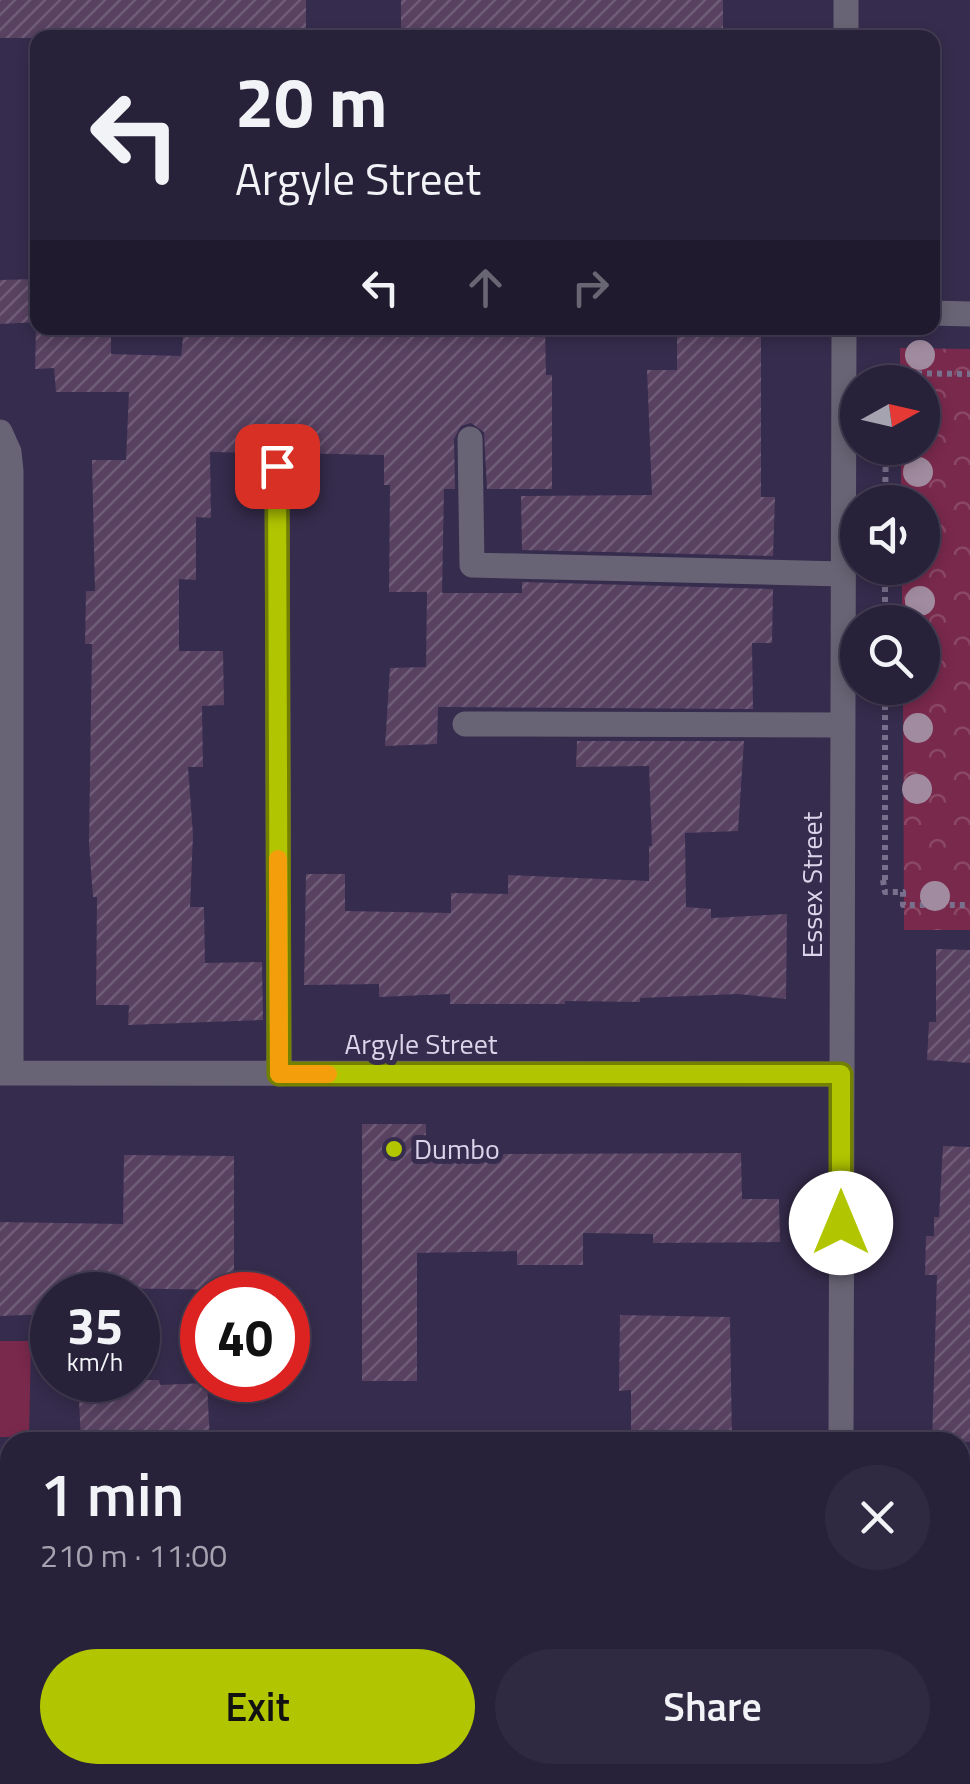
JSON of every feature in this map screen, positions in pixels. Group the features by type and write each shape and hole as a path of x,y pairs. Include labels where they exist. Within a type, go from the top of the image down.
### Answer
{"street":[{"path":"846,0 846,30"},
{"path":"940,313 970,314"},
{"name":"Essex Street","path":"843,485 844,335"},
{"path":"0,432 9,452 11,470 6,1074"},
{"path":"470,440 472,566 840,574"},
{"path":"277,466 279,1074"},
{"name":"Essex Street","path":"840,1432 843,585"},
{"path":"465,724 842,725"},
{"name":"Argyle Street","path":"6,1074 841,1074"}],"path":[{"path":"940,374 970,374"},
{"path":"886,705 885,892 903,892 903,905 970,904"},
{"path":"842,880 885,880"}],"green space":[{"path":"900,348 970,349 970,930 904,930 903,705 940,705 940,605 902,605 902,585 940,585 940,485 901,485 901,465 940,465 940,365 900,365"},
{"path":"0,1341 30,1341 29,1432 0,1432"}],"building":[{"path":"0,0 306,0 306,30 30,30 30,38 0,38"},
{"path":"401,0 723,0 723,30 401,30"},
{"path":"30,279 30,322 0,324 0,280"},
{"path":"36,335 111,335 111,354 181,356 183,335 545,335 546,375 552,375 552,489 487,489 484,432 471,423 461,426 454,439 455,489 444,489 442,593 522,593 522,582 773,589 772,643 752,643 753,709 438,707 437,744 385,746 390,668 426,667 427,592 389,592 390,485 384,485 384,455 278,450 210,452 211,518 196,517 196,580 179,579 179,651 223,651 224,705 202,706 203,767 188,767 193,835 190,907 204,907 205,963 262,962 263,1020 128,1025 129,1005 96,1005 97,897 93,897 89,844 92,644 85,644 86,591 95,591 92,460 126,460 129,392 56,392 54,368 35,369"},
{"path":"677,335 761,335 761,497 775,497 773,556 522,550 521,496 652,495 647,370 677,370"},
{"path":"577,741 744,741 738,831 685,833 686,907 711,909 711,918 787,914 786,999 738,994 640,998 640,1002 450,1004 450,994 379,997 379,984 304,985 306,874 345,874 345,911 451,913 451,893 508,894 508,875 649,881 649,766 576,767"},
{"path":"936,949 970,950 970,1063 927,1060 929,1022 936,1022"},
{"path":"362,1124 426,1124 426,1144 499,1144 499,1154 741,1153 742,1199 779,1199 780,1242 653,1243 653,1234 583,1233 583,1265 517,1265 517,1251 417,1253 417,1381 362,1381"},
{"path":"943,1146 970,1147 970,1432 932,1432 937,1275 925,1275 926,1236 934,1236 934,1217 939,1217"},
{"path":"124,1155 234,1156 234,1272 180,1272 180,1289 160,1289 160,1272 30,1272 30,1315 0,1316 0,1222 123,1224"},
{"path":"620,1315 730,1317 732,1432 631,1432 631,1390 619,1391"},
{"path":"180,1384 180,1402 208,1402 209,1432 81,1432 79,1402 160,1402 160,1385"}],"slow traffic":[{"path":"278,859 279,1074 328,1074"}],"place":[{"name":"Dumbo","path":"394,1149"}],"route":[{"path":"277,466 279,1074 841,1074 841,1223"}]}
